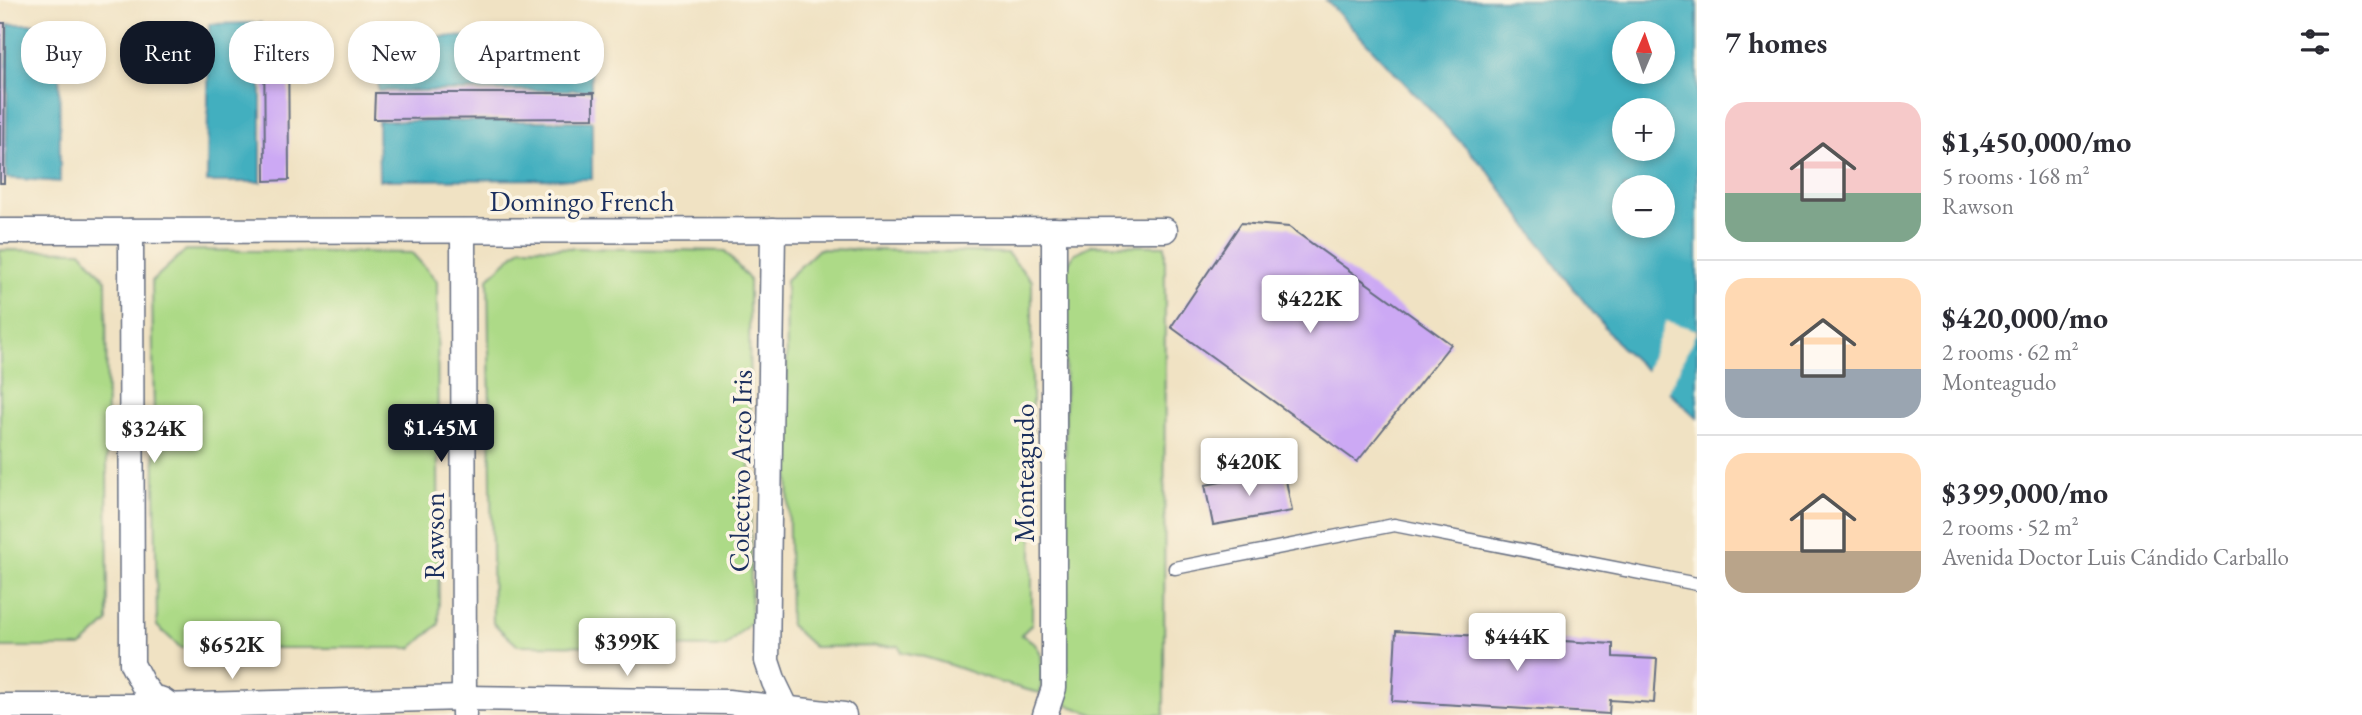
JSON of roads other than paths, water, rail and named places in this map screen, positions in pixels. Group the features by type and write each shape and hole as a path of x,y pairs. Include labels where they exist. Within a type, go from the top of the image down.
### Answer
{"street":[{"name":"Colectivo Arco Iris","path":"773,230 767,661 788,709"},
{"name":"Monteagudo","path":"1045,715 1054,688 1054,230"},
{"name":"Domingo French","path":"0,232 1165,230"},
{"path":"131,231 132,664 142,684 166,710"},
{"name":"Rawson","path":"463,231 464,706"},
{"path":"0,706 166,710 727,702 844,715"}],"lane":[{"path":"1175,568 1394,525 1697,584"}],"water":[{"path":"1326,0 1697,0 1697,418 1620,346 1565,278 1488,171"},
{"path":"8,24 21,24 21,84 59,84 60,182 6,178"},
{"path":"215,24 229,24 229,84 261,84 261,182 207,182 208,84 215,84"},
{"path":"440,37 454,37 454,84 591,84 591,90 378,91 378,84 440,84"},
{"path":"378,121 592,121 592,179 379,180"}]}
